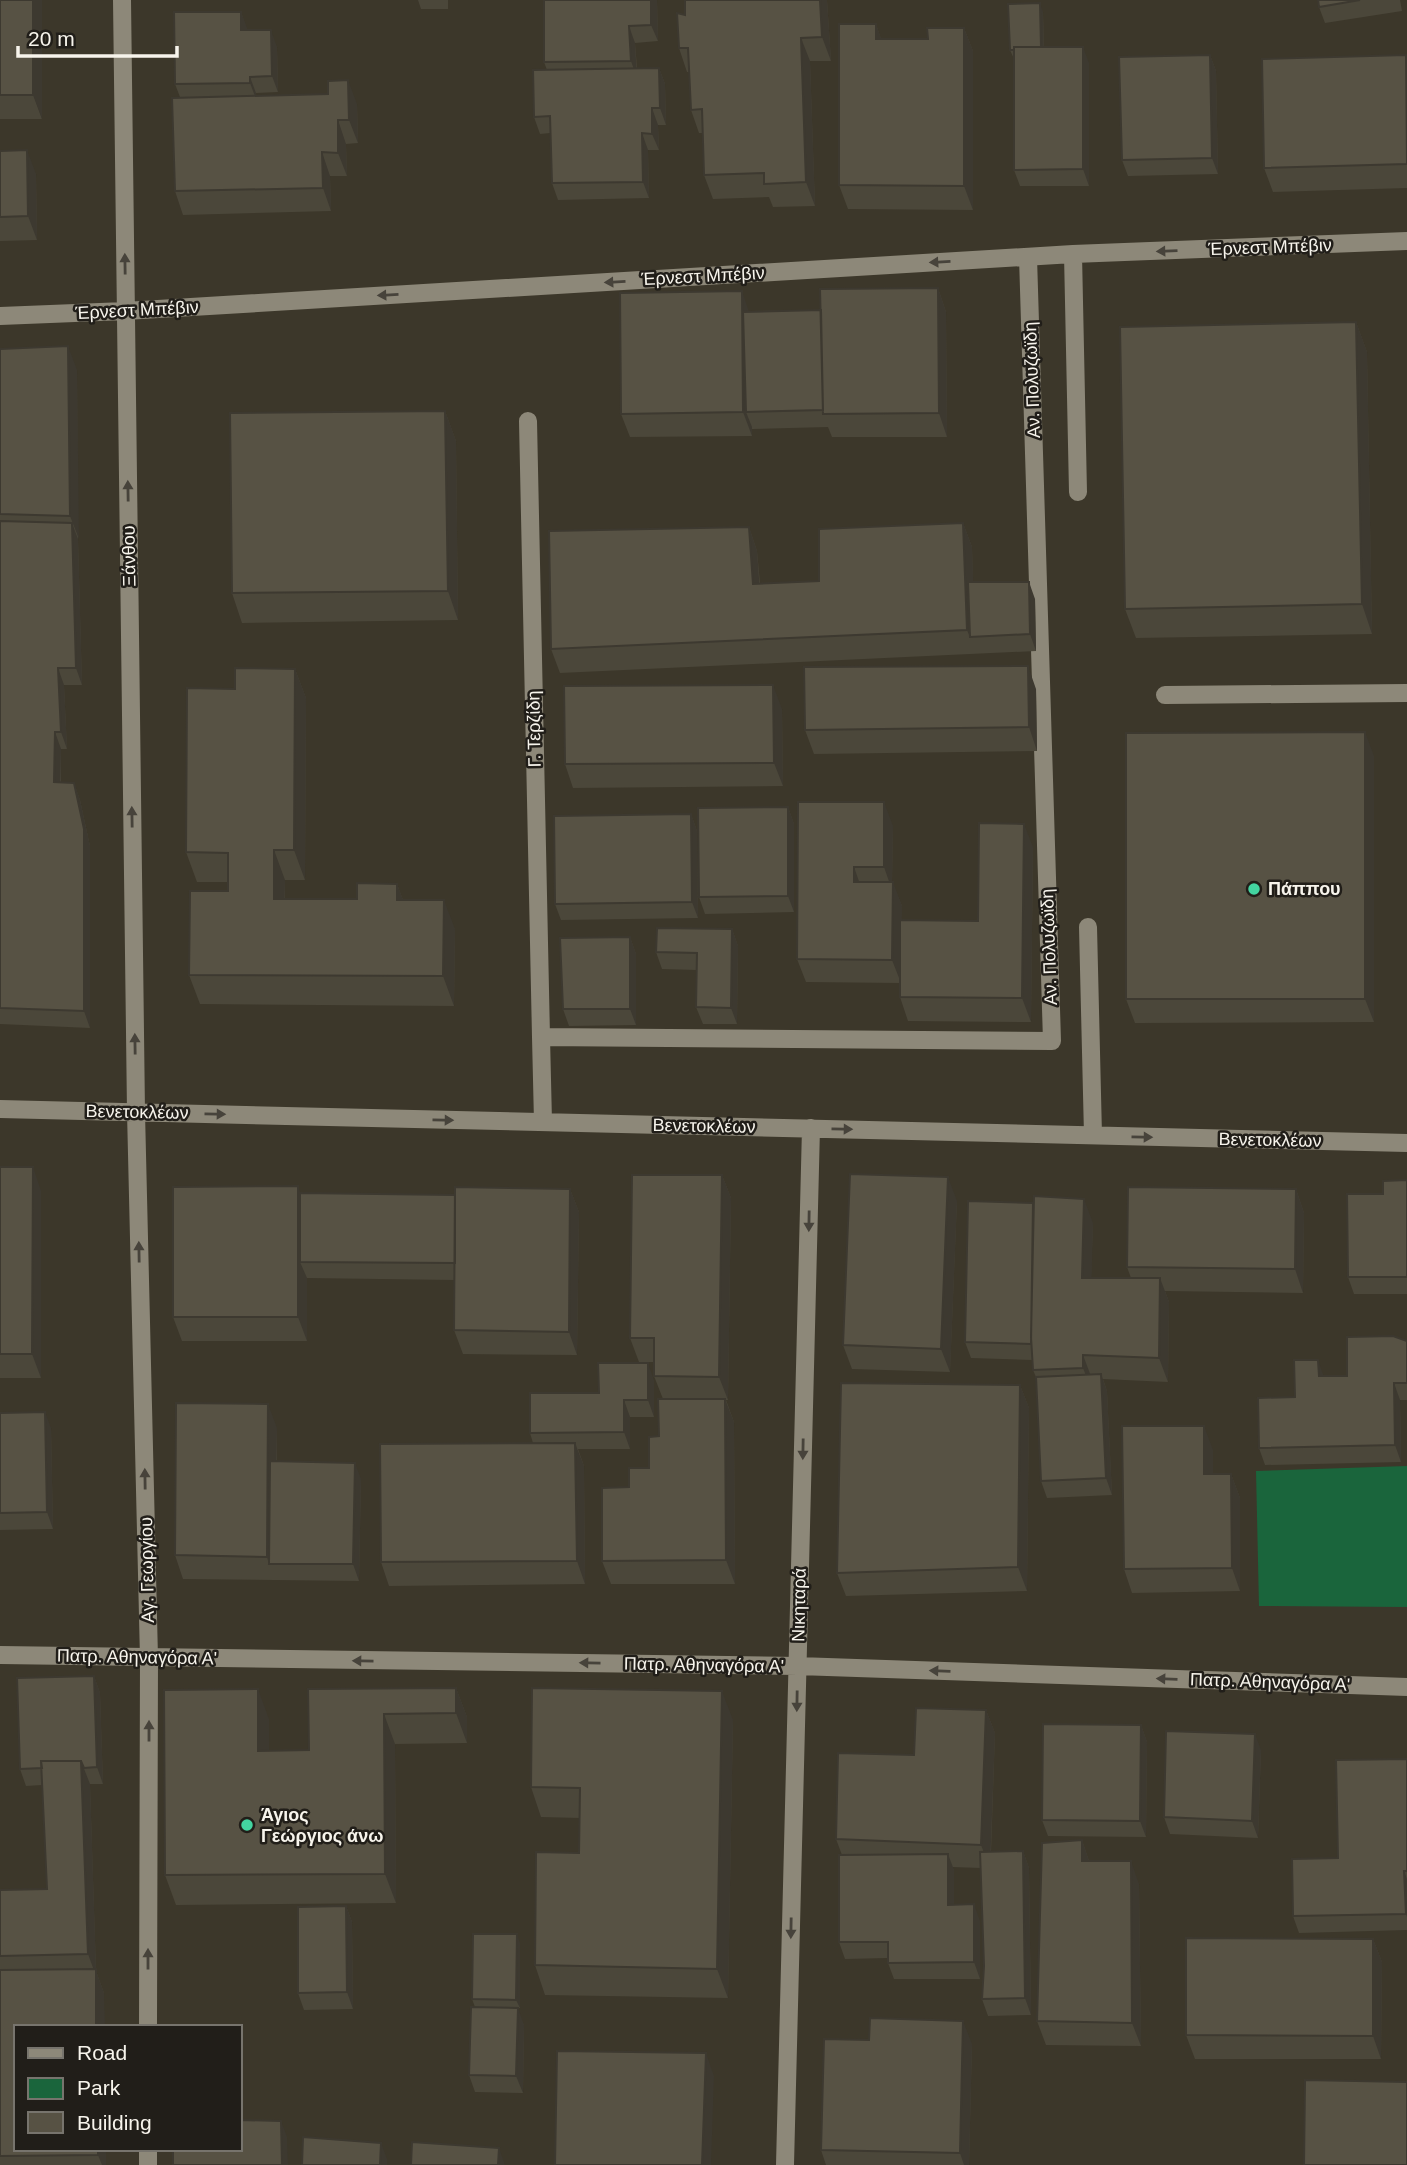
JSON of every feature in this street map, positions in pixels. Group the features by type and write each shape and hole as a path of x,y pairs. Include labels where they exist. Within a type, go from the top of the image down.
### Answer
{"street":[{"name":"Ξάνθου","path":"122,0 136,1112"},
{"name":"Έρνεστ Μπέβιν","path":"0,316 125,311 1073,254 1407,241"},
{"path":"1073,254 1078,492"},
{"name":"Αν. Πολυζωϊδη","path":"541,1037 1052,1041 1028,257"},
{"name":"Γ. Τερζίδη","path":"528,421 541,1037"},
{"path":"1165,695 1407,694"},
{"path":"1087,928 1093,1135"},
{"path":"541,1037 544,1122"},
{"name":"Βενετοκλέων","path":"0,1109 1407,1143"},
{"name":"Αγ. Γεωργίου","path":"136,1112 149,1658 148,2025"},
{"name":"Νικηταρά","path":"785,2165 811,1129"},
{"name":"Πατρ. Αθηναγόρα Α'","path":"0,1655 798,1666 1407,1687"}],"green space":[{"path":"1407,1466 1407,1607 1259,1606 1256,1471"}],"building":[{"path":"0,0 33,0 33,95 0,95"},
{"path":"544,0 651,0 651,25 629,26 631,61 544,62"},
{"path":"685,0 820,0 822,37 801,38 806,182 764,184 764,173 704,175 702,109 691,110 688,48 679,48 677,13 685,15"},
{"path":"1318,0 1360,0 1319,7"},
{"path":"1040,3 1041,47 1014,47 1014,50 1010,50 1008,4"},
{"path":"174,12 241,12 241,30 271,30 272,76 250,77 250,83 175,84"},
{"path":"839,24 876,24 876,39 928,39 927,28 964,28 964,186 839,185"},
{"path":"1014,47 1083,47 1083,169 1014,170"},
{"path":"1210,55 1212,158 1122,160 1119,57"},
{"path":"1406,55 1407,164 1264,168 1262,59"},
{"path":"659,68 660,108 652,108 652,134 642,133 643,182 552,183 550,116 534,117 533,70"},
{"path":"348,80 349,120 338,120 338,153 322,152 323,188 175,191 172,98 328,94 328,81"},
{"path":"27,150 28,216 0,217 0,151"},
{"path":"938,288 939,413 823,414 820,289"},
{"path":"742,291 743,412 621,414 620,293"},
{"path":"821,310 823,410 746,412 743,312"},
{"path":"1356,322 1362,604 1125,609 1120,327"},
{"path":"68,346 70,516 0,514 0,349"},
{"path":"445,411 448,591 232,593 230,413"},
{"path":"0,521 72,523 76,668 58,668 61,732 55,732 54,782 74,783 84,829 84,1011 0,1008"},
{"path":"963,523 967,630 551,649 549,531 749,527 753,584 819,581 819,529"},
{"path":"968,582 1029,582 1030,634 970,637"},
{"path":"1028,666 1029,727 805,730 804,667"},
{"path":"235,668 295,669 294,850 274,850 274,899 357,899 357,883 397,884 397,900 444,900 443,976 189,975 190,891 228,891 228,853 186,852 187,688 235,689"},
{"path":"773,685 774,763 565,764 564,686"},
{"name":"Πάππου","path":"1365,732 1365,999 1126,999 1126,733"},
{"path":"798,802 884,802 884,867 854,867 854,882 893,882 892,960 797,959"},
{"path":"788,807 788,896 699,897 698,808"},
{"path":"691,814 692,902 555,904 554,816"},
{"path":"979,823 1024,824 1022,998 900,997 900,920 978,921"},
{"path":"657,928 732,929 731,1008 696,1007 697,953 656,952"},
{"path":"630,937 630,1009 563,1009 560,938"},
{"path":"0,1167 33,1167 32,1354 0,1354"},
{"path":"850,1174 948,1177 941,1349 843,1345"},
{"path":"632,1175 722,1175 719,1377 654,1376 654,1338 630,1338"},
{"path":"1407,1180 1407,1277 1348,1277 1347,1194 1383,1194 1383,1181"},
{"path":"298,1186 298,1317 173,1317 173,1187"},
{"path":"455,1187 570,1189 569,1332 454,1330"},
{"path":"1128,1187 1296,1189 1295,1269 1127,1267"},
{"path":"300,1193 455,1195 455,1263 300,1262"},
{"path":"1034,1196 1084,1199 1082,1278 1160,1278 1159,1358 1083,1355 1083,1368 1033,1370 1031,1337"},
{"path":"968,1201 1033,1203 1031,1344 965,1342"},
{"path":"1393,1336 1407,1341 1407,1383 1394,1383 1395,1445 1259,1448 1258,1398 1295,1397 1294,1360 1318,1360 1319,1376 1347,1376 1347,1337"},
{"path":"598,1363 648,1363 648,1400 624,1400 624,1432 530,1433 530,1393 599,1393"},
{"path":"1101,1374 1106,1478 1041,1481 1036,1377"},
{"path":"841,1383 1020,1385 1018,1567 837,1573"},
{"path":"658,1399 725,1399 726,1560 602,1561 602,1488 629,1487 629,1468 649,1468 649,1437 659,1436"},
{"path":"176,1403 268,1404 267,1557 175,1555"},
{"path":"45,1412 47,1512 0,1513 0,1413"},
{"path":"1122,1426 1204,1426 1204,1474 1231,1474 1232,1568 1124,1569"},
{"path":"575,1443 577,1561 381,1562 380,1444"},
{"path":"270,1461 355,1463 353,1564 269,1564"},
{"path":"94,1676 97,1767 84,1768 81,1761 41,1761 42,1768 20,1769 17,1678"},
{"path":"456,1688 456,1713 384,1714 385,1874 165,1875 164,1690 258,1689 258,1751 309,1750 308,1689"},
{"path":"532,1688 722,1691 717,1969 535,1965 536,1852 579,1853 580,1788 531,1787"},
{"path":"916,1708 986,1710 981,1845 836,1839 838,1753 914,1755"},
{"path":"1043,1724 1141,1725 1140,1821 1042,1820"},
{"path":"1166,1731 1255,1734 1252,1821 1164,1817"},
{"path":"1407,1759 1407,1871 1404,1871 1406,1914 1293,1916 1292,1859 1338,1858 1336,1760"},
{"path":"41,1761 81,1761 88,1954 0,1956 0,1890 47,1889"},
{"path":"1082,1840 1082,1861 1131,1861 1132,2023 1037,2021 1042,1843"},
{"path":"1023,1851 1025,1998 982,1999 984,1966 980,1852"},
{"path":"948,1854 948,1905 974,1904 974,1962 888,1963 888,1942 839,1942 839,1855"},
{"path":"346,1906 347,1992 298,1993 298,1907"},
{"path":"473,1934 517,1934 516,2000 472,1999"},
{"path":"1186,1938 1373,1939 1373,2036 1186,2035"},
{"path":"96,1969 96,2025 14,2025 14,2151 98,2151 98,2155 0,2156 0,1970"},
{"path":"471,2007 518,2008 516,2076 469,2075"},
{"path":"870,2018 963,2021 960,2153 821,2150 824,2039 869,2040"},
{"path":"557,2051 706,2053 702,2165 555,2165"},
{"path":"1305,2080 1407,2082 1407,2165 1304,2165"},
{"path":"242,2120 281,2121 282,2165 173,2165 173,2151 242,2151"},
{"path":"303,2137 381,2143 380,2165 302,2165"},
{"path":"412,2142 499,2148 498,2165 411,2165"}],"place":[{"name":"Πάππου","path":"1254,889"},
{"name":"Άγιος Γεώργιος άνω","path":"247,1825"}]}
